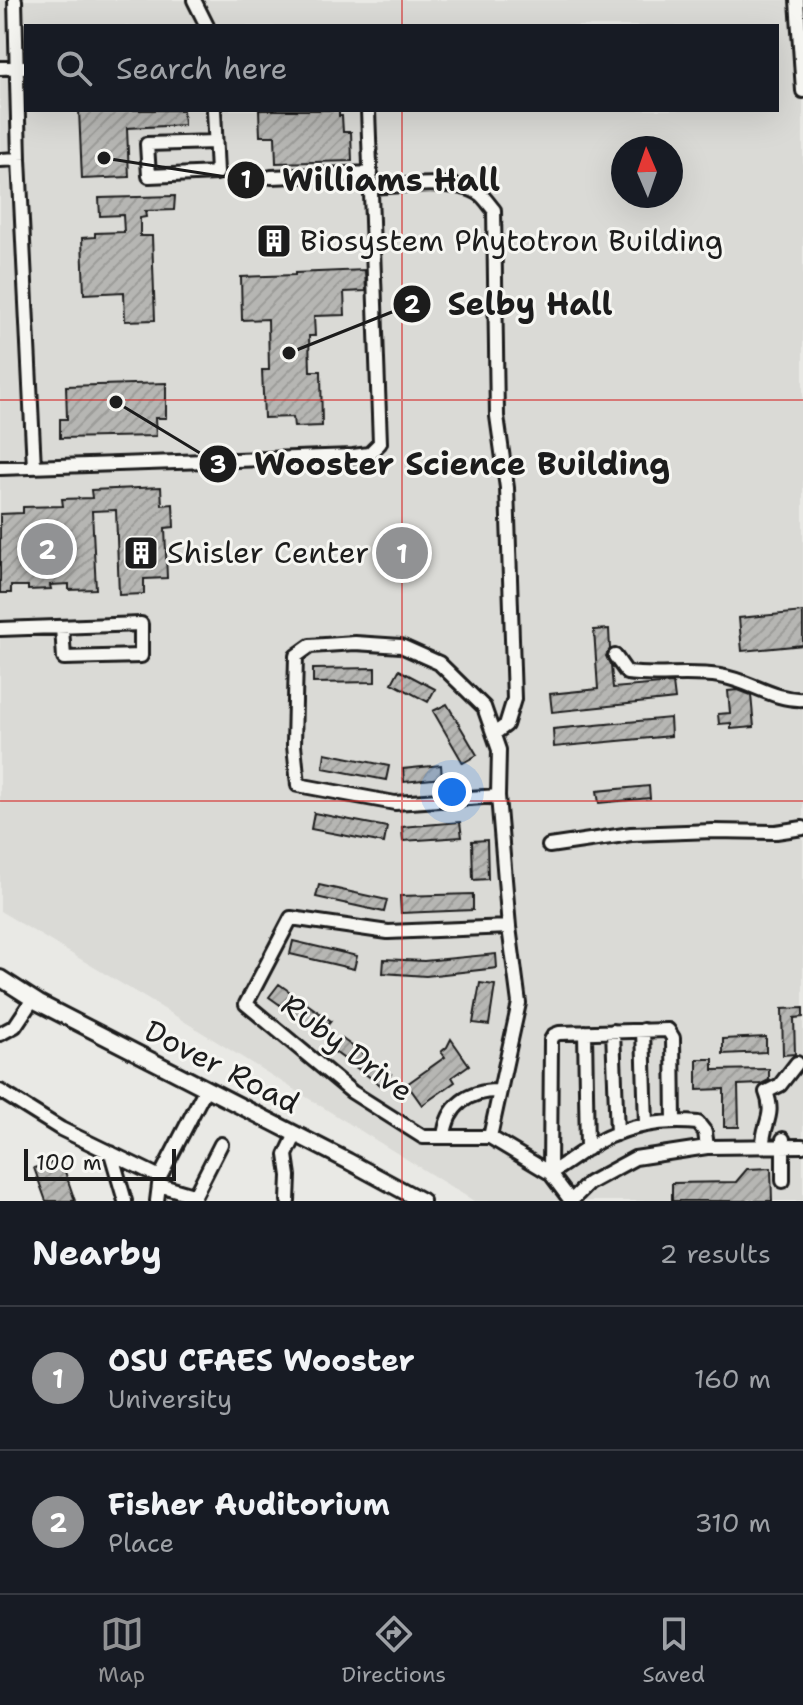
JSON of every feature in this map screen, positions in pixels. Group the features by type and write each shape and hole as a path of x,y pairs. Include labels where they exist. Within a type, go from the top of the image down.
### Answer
{"main road":[{"name":"Dover Road","path":"0,978 33,999 422,1201"}],"street":[{"path":"15,0 21,67 19,159 34,467"},
{"path":"194,0 206,24"},
{"path":"797,0 803,91"},
{"path":"0,68 21,67"},
{"path":"214,112 217,173 149,176 147,144 215,142"},
{"path":"0,468 369,454 380,443 368,112"},
{"path":"0,160 19,159"},
{"path":"271,177 371,173"},
{"path":"372,187 463,186 481,194 494,210 497,416 507,488 514,699 506,725 494,734"},
{"path":"0,629 141,624 141,656 64,658 62,627"},
{"path":"498,796 395,803 298,785 294,745 296,656 310,646 355,643 401,646 439,663 484,707 499,750 498,796 519,1003 490,1137 550,1173 571,1201 589,1183 635,1158 707,1147 783,1143 803,1146"},
{"path":"615,656 627,673 647,676 718,675 789,700 803,699"},
{"path":"549,846 631,834 776,832 803,828"},
{"name":"Ruby Drive","path":"490,1137 423,1137 352,1092 246,1004 291,918 388,932 509,927"},
{"path":"0,1034 15,1026 33,999"},
{"path":"0,1019 15,1026"},
{"path":"643,1030 646,1125"},
{"path":"550,1173 551,1040 554,1035 668,1030 673,1038 674,1122"},
{"path":"613,1031 617,1134"},
{"path":"585,1032 587,1149"},
{"path":"763,1146 771,1104 766,1092 780,1085 797,1063"},
{"path":"157,1201 160,1181 206,1088"},
{"path":"0,1091 61,1129 192,1198 221,1144"},
{"path":"444,1137 445,1123 457,1106 479,1093 500,1091"},
{"path":"550,1173 609,1136 646,1125 698,1123 705,1132 707,1147"},
{"path":"288,1201 286,1155 296,1134"},
{"path":"783,1143 783,1181"},
{"path":"111,1153 125,1201"}],"shaded area":[{"path":"0,0 803,0 803,1201 474,1201 0,911"}],"building":[{"path":"79,112 183,112 184,125 127,128 129,177 82,179"},
{"path":"259,112 339,112 343,132 351,132 352,161 276,163 275,136 260,136"},
{"path":"175,196 174,210 145,211 146,217 140,218 140,236 152,236 155,320 125,321 124,292 84,294 82,238 95,237 95,233 124,232 123,215 100,216 99,198"},
{"path":"365,270 366,291 344,292 345,315 314,316 315,336 309,336 310,371 321,371 322,426 294,427 293,417 264,418 262,370 269,370 268,319 242,320 241,277"},
{"path":"166,383 166,418 155,418 156,436 60,438 60,419 67,419 66,386"},
{"path":"161,487 162,505 173,504 174,527 165,528 167,578 144,579 144,594 119,595 116,510 92,511 96,589 69,590 69,584 28,590 28,586 11,586 11,593 0,593 0,514 23,513 23,507 63,506 62,499 92,498 91,490"},
{"path":"803,612 803,645 742,651 739,618"},
{"path":"609,629 610,649 606,656 611,666 613,688 673,683 675,699 552,712 550,694 598,689 594,630"},
{"path":"375,668 375,682 313,683 313,669"},
{"path":"399,670 435,689 428,702 392,683"},
{"path":"738,690 751,695 754,727 731,729 731,723 719,724 718,714 730,713 728,691"},
{"path":"447,704 477,755 463,763 433,711"},
{"path":"670,718 671,736 554,747 553,729"},
{"path":"325,753 389,766 386,780 323,768"},
{"path":"441,765 442,778 404,782 403,769"},
{"path":"649,786 650,798 599,803 597,791"},
{"path":"314,813 387,827 384,843 311,829"},
{"path":"460,822 462,837 403,841 402,827"},
{"path":"487,840 488,879 473,880 472,841"},
{"path":"319,885 387,900 384,912 316,897"},
{"path":"473,894 473,910 401,913 400,896"},
{"path":"293,941 357,956 354,969 290,954"},
{"path":"496,954 497,968 426,976 383,973 384,959 424,961"},
{"path":"480,983 495,985 489,1025 473,1023"},
{"path":"279,984 331,1021 321,1034 269,997"},
{"path":"803,1008 803,1017 794,1018 795,1054 783,1055 782,1009"},
{"path":"766,1037 766,1052 723,1054 723,1039"},
{"path":"341,1038 391,1074 382,1086 332,1050"},
{"path":"451,1039 469,1065 452,1077 455,1082 422,1105 407,1084 445,1057 441,1052"},
{"path":"697,1059 713,1059 713,1070 769,1069 769,1080 761,1084 738,1085 739,1127 724,1127 724,1089 697,1090"},
{"path":"61,1160 75,1201 46,1201 34,1168"},
{"path":"771,1168 772,1201 672,1201 672,1183 736,1182 747,1169"}],"place":[{"name":"Williams Hall","path":"104,158"},
{"name":"Biosystem Phytotron Building","path":"274,241"},
{"name":"Selby Hall","path":"289,353"},
{"name":"Wooster Science Building","path":"116,402"},
{"name":"Fisher Auditorium","path":"47,549"},
{"name":"Shisler Center","path":"141,553"},
{"name":"OSU CFAES Wooster","path":"402,553"}]}
